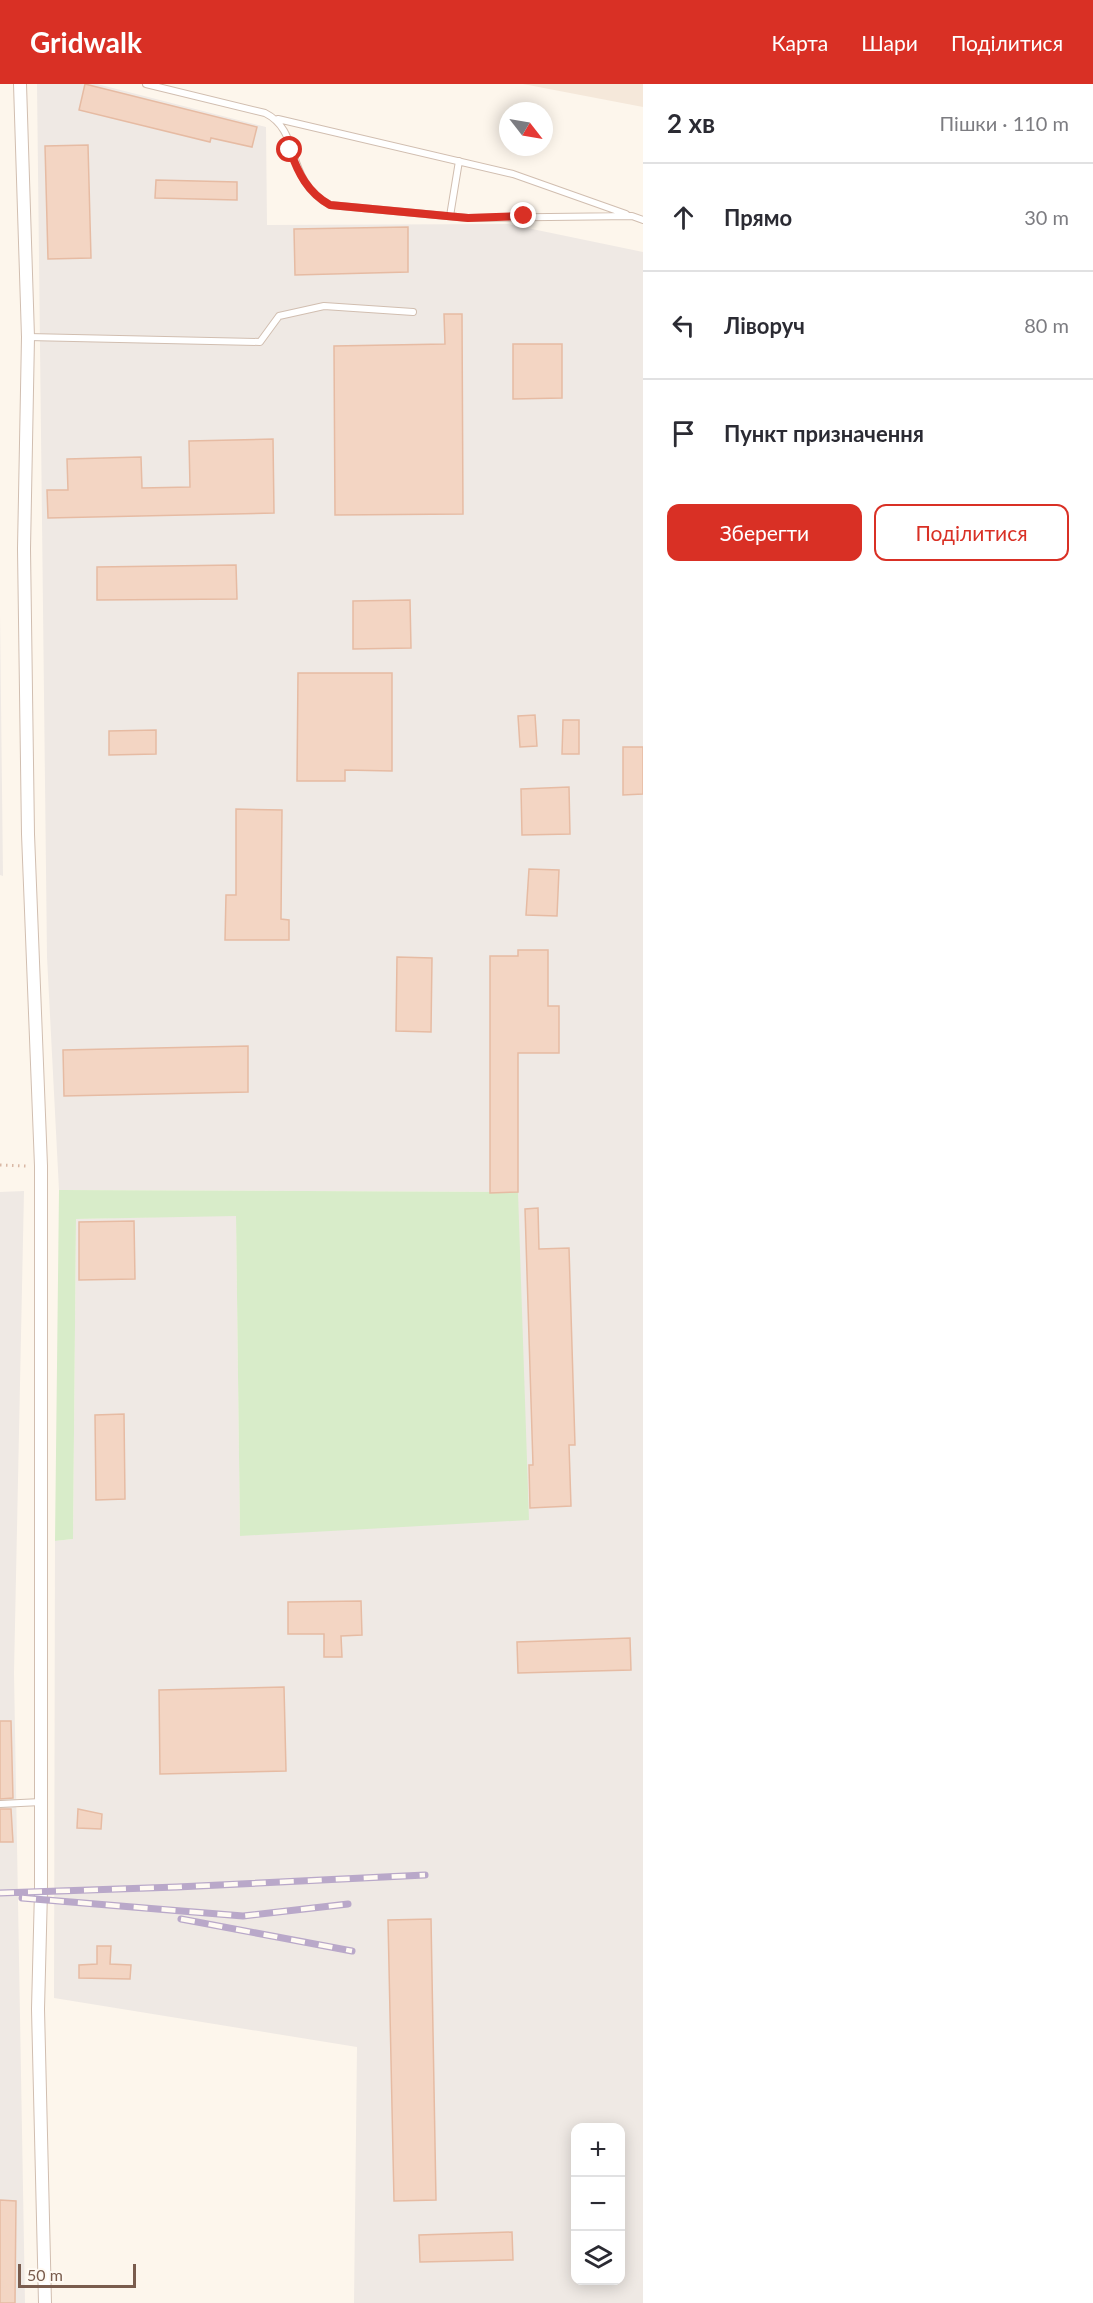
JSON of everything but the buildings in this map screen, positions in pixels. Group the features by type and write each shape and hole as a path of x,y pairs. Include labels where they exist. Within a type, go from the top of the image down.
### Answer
{"street":[{"path":"20,84 28,337 24,549 27,787 41,1166 41,1802 38,2009 45,2303"}],"lane":[{"path":"146,84 265,113 277,119 513,174 643,220"},
{"path":"277,119 288,136 296,168 317,198 330,205 450,216 632,216"},
{"path":"450,216 459,161"},
{"path":"28,337 260,342 279,316 324,306 413,312"},
{"path":"0,1804 41,1802"}],"path":[{"path":"0,1165 41,1166"}],"shaded area":[{"path":"37,84 97,84 266,127 267,225 508,224 643,252 643,2303 354,2303 357,2047 54,1998 55,1541 73,1539 76,1219 236,1215 240,1536 518,1192 59,1190 47,957"},
{"path":"523,84 643,84 643,107"},
{"path":"0,613 3,876 0,875"},
{"path":"24,1191 14,1673 25,2303 0,2303 0,1192"}],"green space":[{"path":"59,1190 518,1192 529,1520 240,1536 236,1216 76,1219 73,1539 55,1541"}],"railway":[{"path":"0,1893 425,1875"},
{"path":"22,1898 243,1916 348,1904"},
{"path":"181,1919 352,1951"}],"route":[{"path":"290,150 296,168 305,183 317,198 330,205 468,218 524,216"}]}
